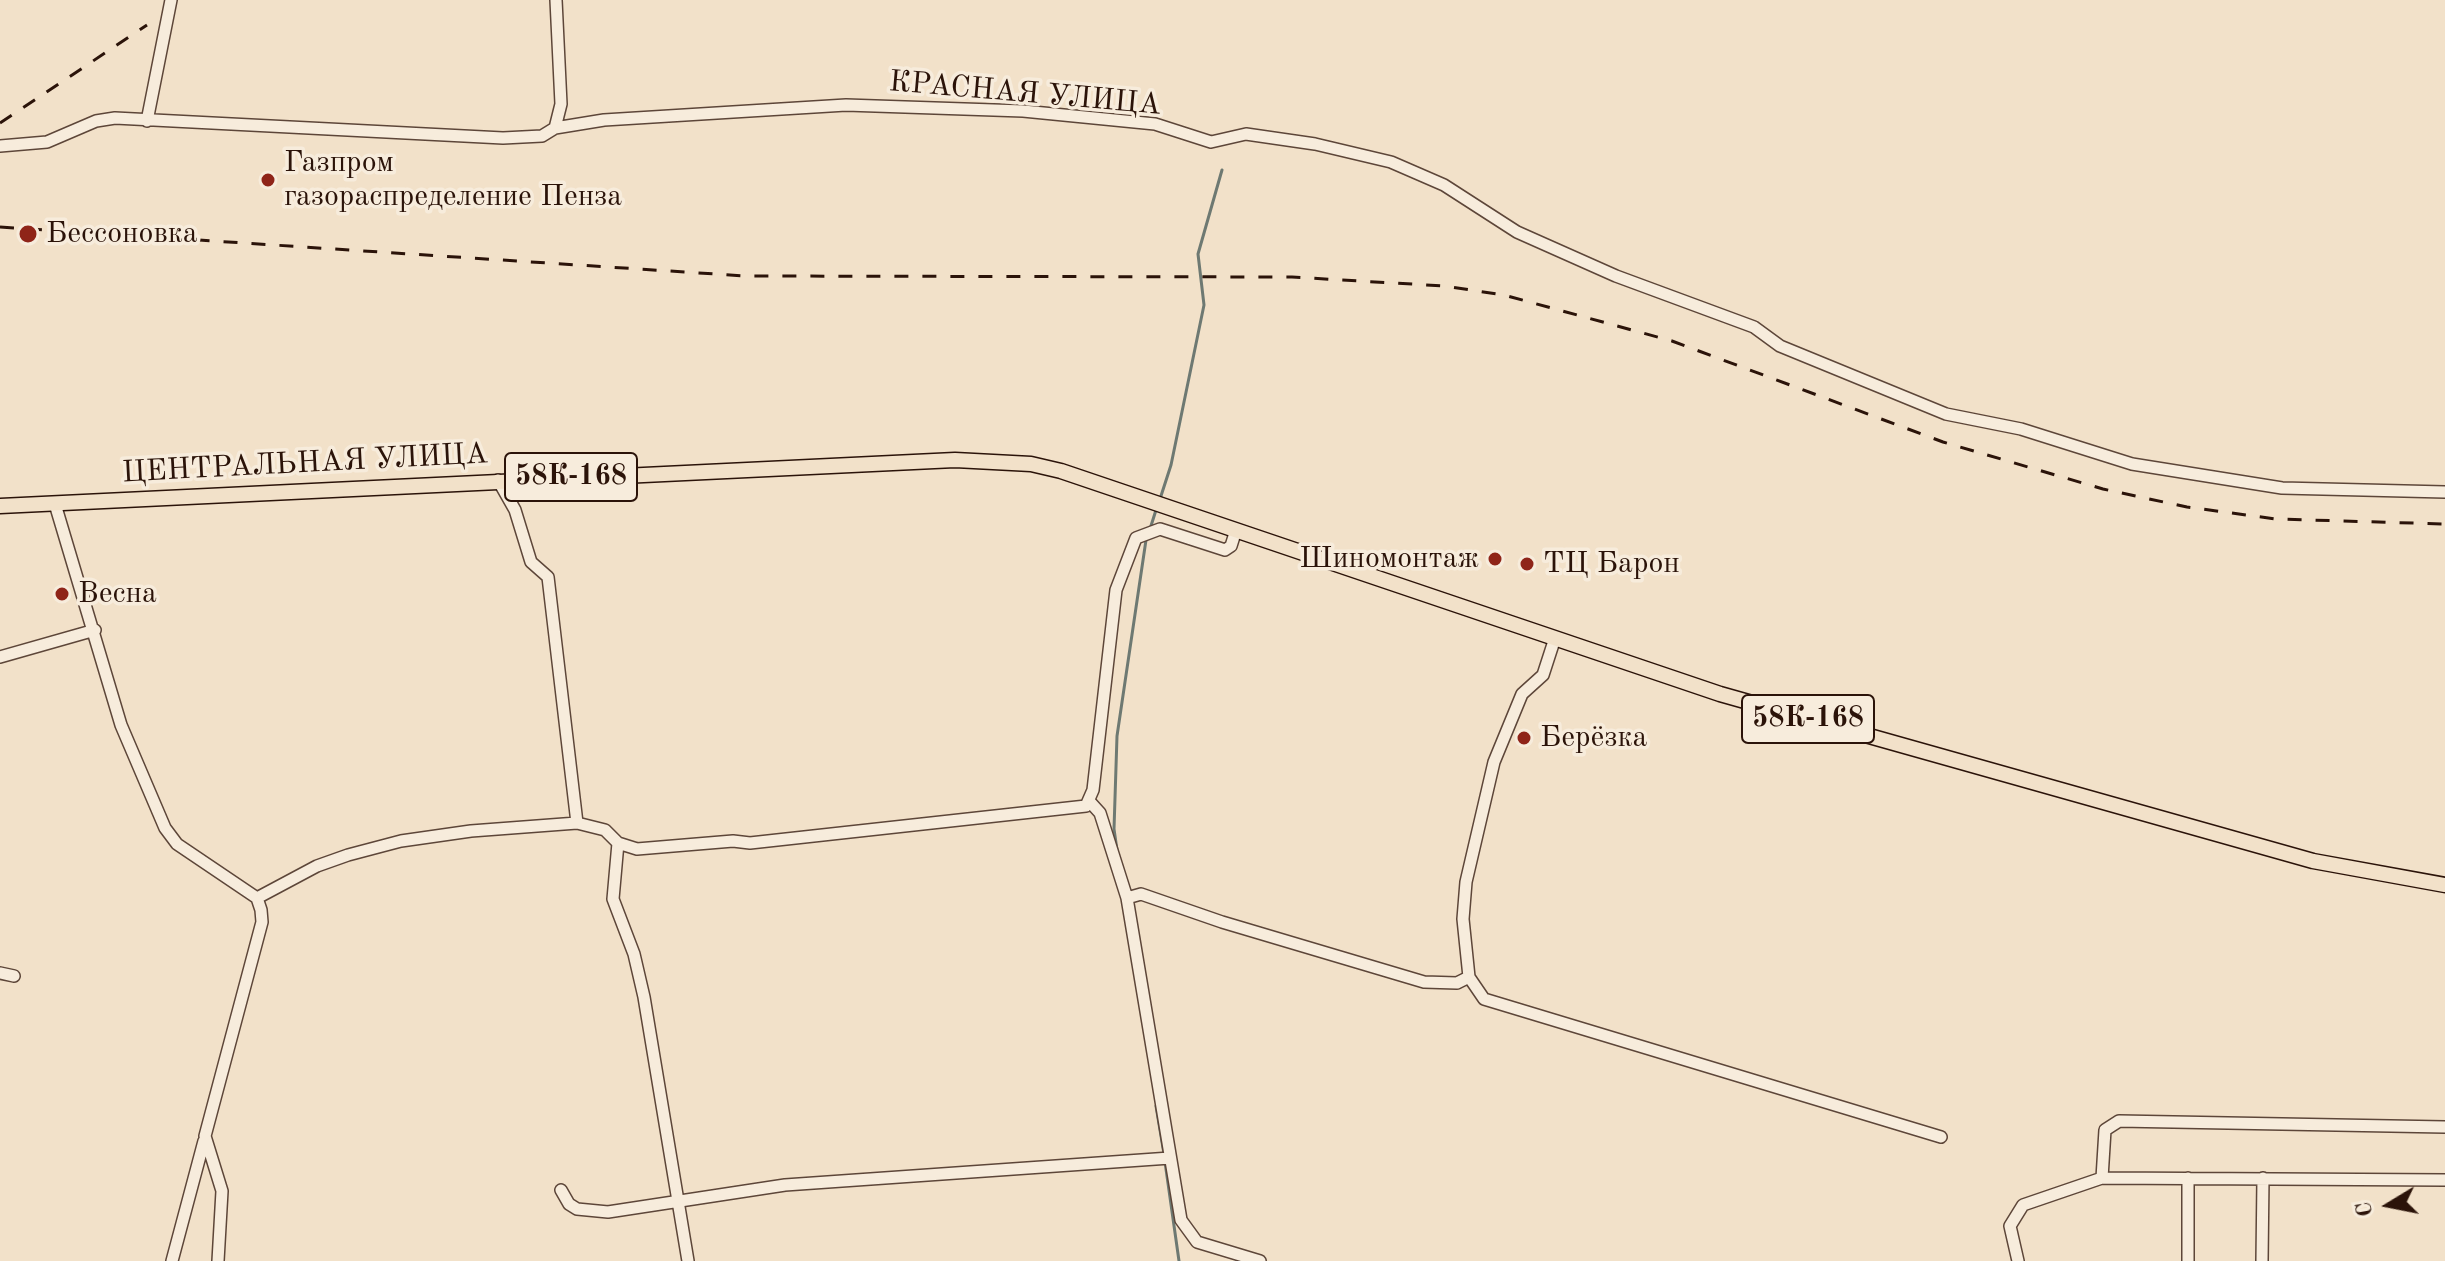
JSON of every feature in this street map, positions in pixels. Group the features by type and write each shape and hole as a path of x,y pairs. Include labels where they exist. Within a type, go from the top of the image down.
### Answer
{"main road":[{"name":"ЦЕНТРАЛЬНАЯ УЛИЦА","path":"0,506 498,480 997,460 1061,471 1236,530"},
{"name":"58К-168","path":"1236,530 1720,694 2313,861 2445,885"}],"street":[{"path":"147,121 170,4 182,0"},
{"path":"555,128 561,104 556,0"},
{"name":"КРАСНАЯ УЛИЦА","path":"0,146 47,142 105,118 503,138 542,136 555,128 604,120 846,105 923,106 1155,124 1211,142 1246,134 1315,144 1391,162 1444,185 1517,232 1616,276 1754,327 1780,346 1946,414 2021,429 2132,464 2282,488 2445,492"},
{"path":"498,480 515,510 531,562 548,577 577,823"},
{"path":"55,504 121,725 165,828 177,844 257,898 262,922 172,1261"},
{"path":"1236,530 1231,546 1225,550 1160,529 1136,538 1116,590 1090,802 1100,813 1127,898 1181,1220 1197,1242 1260,1261"},
{"path":"0,657 95,630"},
{"path":"1555,638 1543,675 1522,694 1494,762 1466,882 1463,919 1469,977 1484,999 1941,1137"},
{"path":"257,898 317,866 401,841 577,823 605,830 618,843 637,849 733,841 750,843 1063,811 1090,802"},
{"path":"618,843 613,899 637,968 680,1201 688,1261"},
{"path":"1127,898 1141,894 1222,922 1424,982 1457,983 1469,977"},
{"path":"0,973 14,976"},
{"path":"2102,1178 2105,1130 2119,1121 2445,1127"},
{"path":"205,1136 222,1191 218,1261"},
{"path":"561,1190 569,1204 593,1212 785,1185 1170,1158"},
{"path":"2018,1261 2010,1226 2023,1205 2102,1178 2445,1180"},
{"path":"2188,1178 2188,1261"},
{"path":"2262,1261 2263,1178"}],"waterway":[{"path":"1160,499 1171,465 1204,305 1198,254 1222,170"},
{"path":"1150,529 1156,510"},
{"path":"1117,850 1114,829 1117,736 1146,540"},
{"path":"1156,1106 1164,1154"},
{"path":"1165,1162 1179,1261"}],"railway":[{"path":"0,123 147,25"},
{"path":"0,227 745,276 1292,277 1444,286 1504,295 1672,341 1943,442 2103,489 2187,507 2276,519 2445,524"}],"place":[{"name":"Газпром газораспределение Пенза","path":"268,180"},
{"name":"Бессоновка","path":"28,234"},
{"name":"Шиномонтаж","path":"1495,559"},
{"name":"ТЦ Барон","path":"1527,564"},
{"name":"Весна","path":"62,594"},
{"name":"Берёзка","path":"1524,738"}]}
